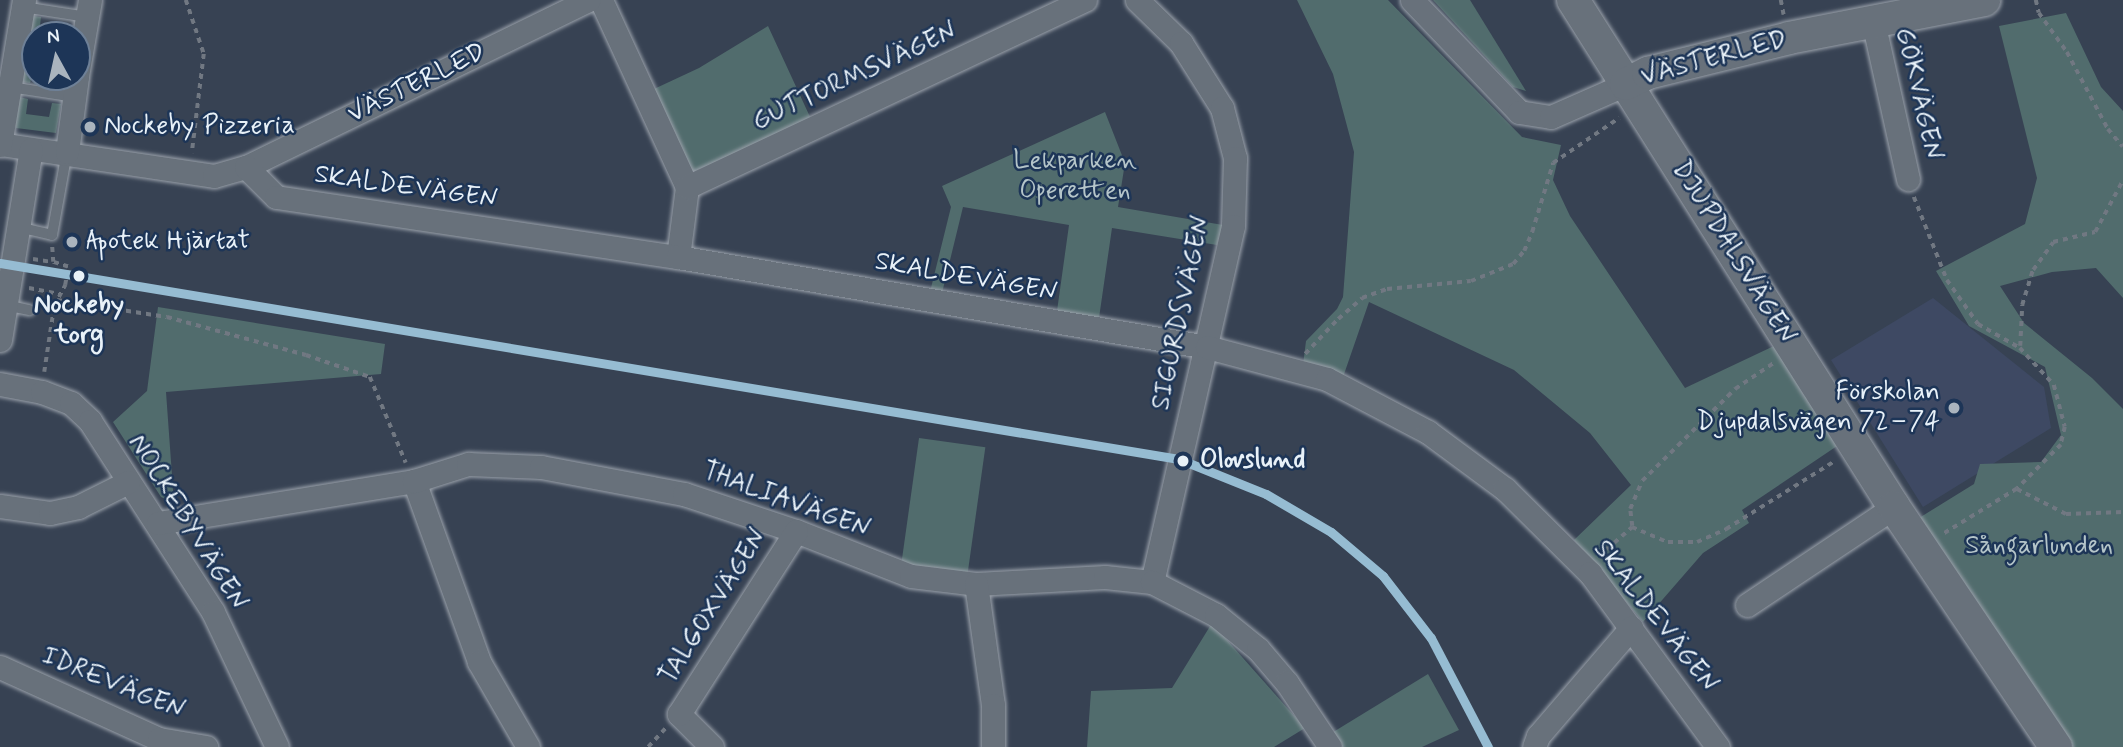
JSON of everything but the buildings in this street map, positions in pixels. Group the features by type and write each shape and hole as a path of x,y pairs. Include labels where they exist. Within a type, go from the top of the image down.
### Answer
{"street":[{"name":"VÄSTERLED","path":"246,167 588,0"},
{"path":"601,0 687,187 678,257"},
{"name":"GUTTORMSVÄGEN","path":"687,187 1085,0"},
{"name":"SIGURDSVÄGEN","path":"1137,0 1181,43 1222,108 1235,158 1233,226 1152,582"},
{"name":"VÄSTERLED","path":"1412,0 1519,112 1550,117 1661,70 1872,21 1984,0"},
{"name":"DJUPDALSVÄGEN","path":"1573,0 1894,507 2056,747"},
{"path":"23,3 0,145 67,152 214,176 246,167"},
{"name":"GÖKVÄGEN","path":"1872,21 1908,179"},
{"path":"67,152 75,91"},
{"path":"0,340 5,305 9,226 31,149"},
{"name":"SKALDEVÄGEN","path":"246,167 276,197 678,257 1207,347 1327,379 1428,432 1505,489 1585,568 1718,747"},
{"name":"NOCKEBYVÄGEN","path":"0,384 42,392 71,403 90,421 213,612 277,747"},
{"name":"THALIAVÄGEN","path":"158,523 414,481 468,464 541,467 684,494 796,531 911,576 976,584 1105,577 1152,582 1216,615 1258,649 1287,683 1330,747"},
{"path":"414,481 479,662 528,747"},
{"path":"0,506 50,513 78,508 128,482"},
{"path":"1747,605 1894,507"},
{"name":"TALGOXVÄGEN","path":"712,747 680,714 796,531"},
{"path":"976,584 993,705 993,747"},
{"path":"1534,747 1538,736 1631,628"},
{"name":"IDREVÄGEN","path":"0,667 159,739 206,747"}],"lane":[{"path":"23,3 88,9"},
{"path":"10,87 21,86"},
{"path":"9,226 52,235 67,152"},
{"path":"5,305 29,310"}],"path":[{"path":"186,0 204,54 190,173"},
{"path":"2036,0 2039,13 2067,52 2108,129 2123,147"},
{"path":"1296,371 1309,348 1362,298 1387,289 1471,281 1513,264 1524,251 1532,232 1553,163 1610,121 1623,119"},
{"path":"1908,179 1924,229 1947,280 1978,324 2020,348 2054,385 2065,427 2061,445 2017,489 1937,537"},
{"path":"2020,348 2022,304 2033,270 2053,242 2095,232 2123,180"},
{"path":"42,392 57,300 65,285 68,267 53,262 52,235"},
{"path":"57,300 167,317 306,355 370,377 397,443"},
{"path":"1632,527 1630,509 1642,481 1735,389 1777,361"},
{"path":"1632,527 1668,542 1697,542 1726,529 1839,458"},
{"path":"2017,489 2066,514 2123,512"},
{"path":"1585,568 1632,527"}],"shaded area":[{"name":"Förskolan Djupdalsvägen 72–74","path":"1933,298 2044,387 2051,428 1923,507 1831,360"}],"green space":[{"path":"1297,0 1388,0 1522,137 1561,145 1553,180 1570,216 1685,388 1776,345 1840,444 1742,510 1749,523 1703,553 1643,622 1574,540 1631,485 1590,433 1514,370 1369,302 1342,380 1303,365 1306,341 1337,309 1343,297 1354,152 1333,74"},
{"path":"1433,0 1470,0 1526,91 1513,87"},
{"name":"Sångarlunden","path":"2066,13 2101,87 2123,111 2123,298 2096,268 2052,272 2000,286 2024,323 2092,378 2123,409 2123,747 2071,747 1919,518 1974,484 1980,464 2041,462 2061,435 2045,367 1969,326 1936,271 2025,224 2037,178 1999,26"},
{"path":"32,16 41,17 41,21 31,21"},
{"path":"768,26 811,119 693,172 654,89 699,68"},
{"path":"19,97 28,99 26,114 49,117 52,103 61,104 56,133 16,128 14,124"},
{"name":"Lekparken Operetten","path":"1105,112 1125,163 1118,207 1223,225 1217,245 1112,228 1099,318 1057,311 1069,225 963,207 942,293 930,292 951,207 942,186"},
{"path":"158,307 385,344 381,374 166,392 174,503 161,497 113,422 147,391"},
{"path":"919,438 985,447 967,579 900,570"},
{"path":"1212,623 1305,728 1274,747 1087,747 1091,691 1172,688"},
{"path":"1428,674 1459,730 1422,747 1338,747 1330,734"}],"transit line":[{"path":"0,263 1179,459 1266,494 1331,532 1383,576 1431,638 1488,747"}],"place":[{"name":"Nockeby Pizzeria","path":"90,127"},
{"name":"Apotek Hjärtat","path":"72,242"},
{"name":"Nockeby torg","path":"79,276"},
{"name":"Förskolan Djupdalsvägen 72–74","path":"1954,408"},
{"name":"Olovslund","path":"1183,461"}]}
